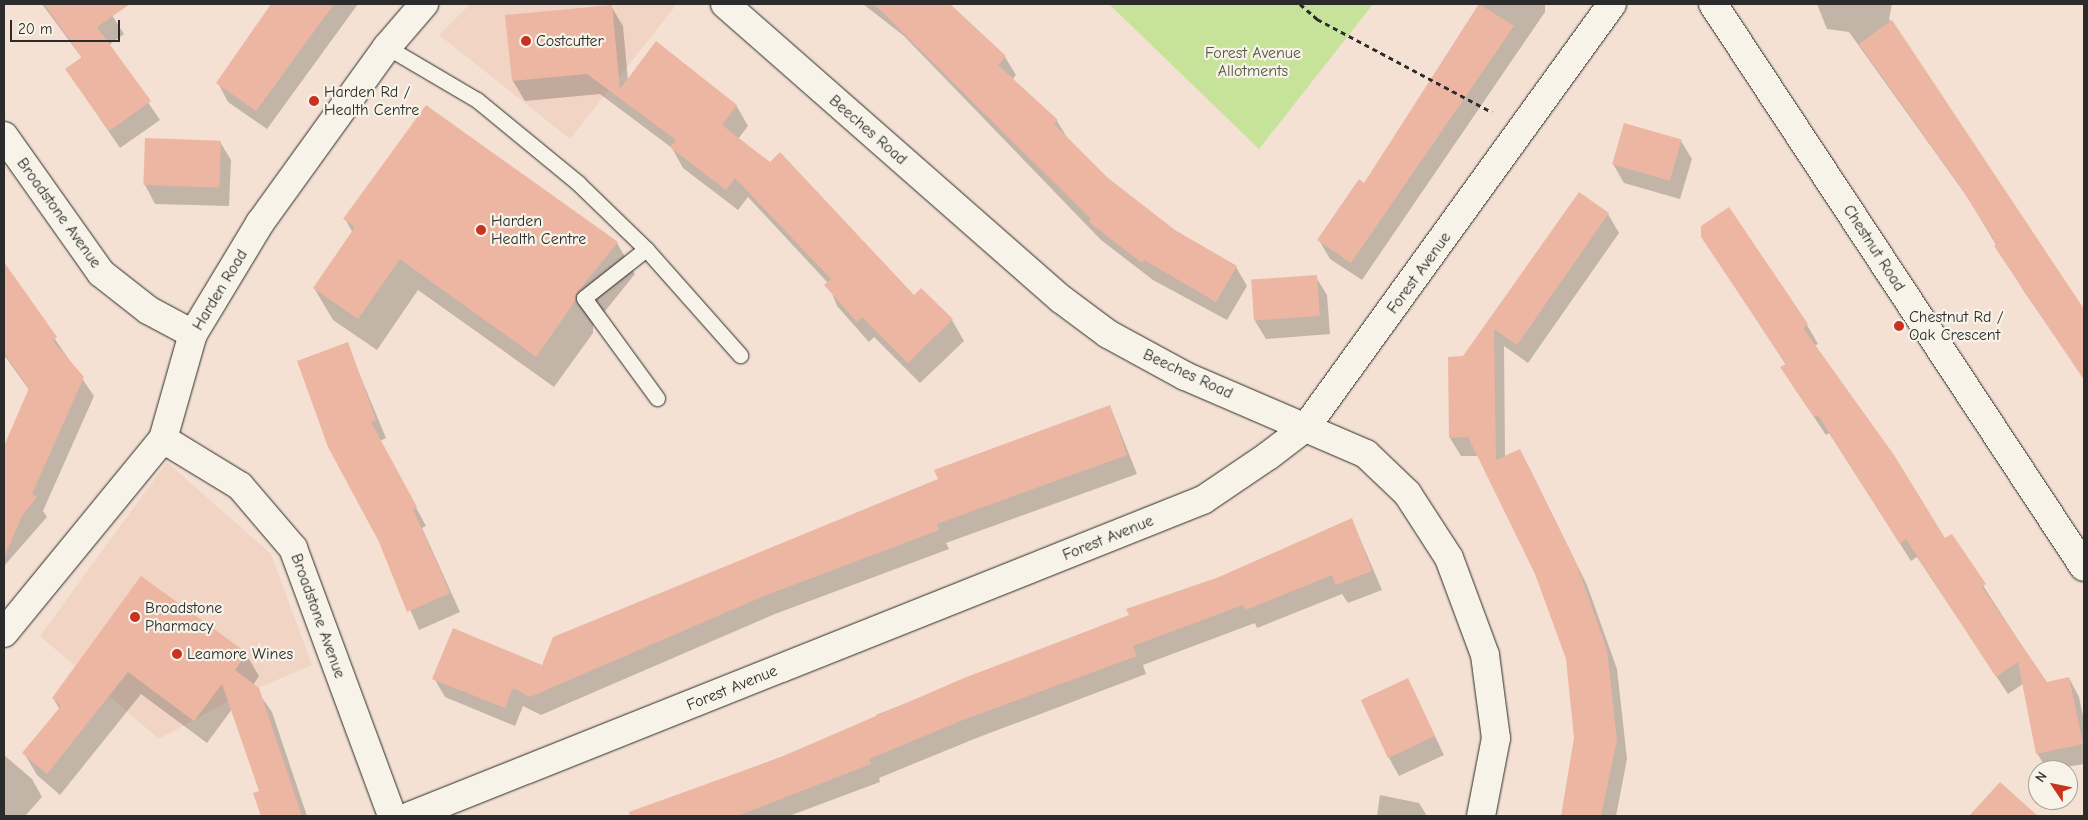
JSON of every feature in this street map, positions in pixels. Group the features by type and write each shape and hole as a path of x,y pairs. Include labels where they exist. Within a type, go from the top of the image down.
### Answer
{"street":[{"name":"Harden Road","path":"4,633 163,439 193,334 260,223 387,47 424,4"},
{"name":"Beeches Road","path":"725,4 1060,300 1108,334 1184,376 1366,454 1407,493 1449,558 1485,655 1496,738 1481,816"},
{"name":"Forest Avenue","path":"410,816 1203,500 1306,427 1523,130 1612,4"},
{"name":"Chestnut Road","path":"1713,4 2084,567"},
{"name":"Broadstone Avenue","path":"4,136 102,273 148,310 193,334"},
{"name":"Broadstone Avenue","path":"163,439 240,486 293,548 392,816"}],"lane":[{"path":"387,47 477,100 578,184 646,249 740,355"},
{"path":"646,249 584,298 657,398"}],"path":[{"path":"1300,4 1317,19 1417,68 1523,130"}],"shaded area":[{"path":"470,4 677,4 570,139 439,35"},
{"path":"167,462 271,554 312,665 234,698 159,739 40,636"}],"green space":[{"name":"Forest Avenue Allotments","path":"1109,4 1373,4 1259,149"}],"building":[{"path":"44,4 130,4 97,27 151,101 109,131 65,69 82,57"},
{"path":"271,4 334,4 256,111 216,83"},
{"path":"874,4 950,4 1006,56 998,65 1058,120 1054,124 1108,178 1175,230 1237,266 1216,302 1144,260 1142,263 1089,222 1091,219"},
{"path":"1479,4 1514,26 1351,263 1317,240 1359,179 1364,183"},
{"path":"612,5 620,89 656,41 737,105 722,125 770,162 780,152 914,295 921,288 953,319 908,363 862,317 857,322 824,285 831,279 735,178 726,190 670,147 676,140 587,74 512,81 505,15"},
{"path":"1892,20 2084,309 2084,380 1994,246 1997,244 1955,179 1859,44"},
{"name":"Harden Health Centre","path":"426,105 618,242 576,294 575,301 536,357 400,259 358,319 313,288 355,227 343,219"},
{"path":"1624,123 1682,140 1670,181 1612,164"},
{"path":"145,138 221,141 219,188 143,185"},
{"path":"1579,192 1609,213 1517,345 1494,329 1496,460 1520,449 1577,565 1607,650 1617,740 1601,816 1561,816 1574,738 1566,659 1535,574 1468,437 1449,438 1448,357 1463,356"},
{"path":"1729,207 1808,324 1803,328 1894,455 1945,538 1952,534 1986,584 1982,587 2047,682 2069,677 2083,744 2036,754 2018,662 1996,677 1906,539 1900,544 1818,415 1814,417 1780,367 1786,364 1701,237 1701,226"},
{"path":"4,262 57,337 53,341 84,377 32,494 37,497 22,516 4,558 4,446 29,388 4,353"},
{"path":"1317,275 1320,316 1254,321 1251,280"},
{"path":"348,342 376,420 371,422 417,507 413,509 450,593 407,612 379,542 328,447 297,361"},
{"path":"1110,405 1127,455 937,524 939,530 764,596 530,697 513,688 505,708 432,679 453,628 542,665 553,637 938,479 934,470"},
{"path":"1352,518 1372,571 1336,585 1332,575 1246,610 1243,605 1133,646 1137,656 963,720 869,759 871,764 738,816 630,816 629,812 781,757 964,678 1129,615 1126,609 1219,577"},
{"path":"141,576 247,653 235,670 259,688 302,816 261,816 253,793 259,791 222,684 194,721 128,672 47,774 22,753 61,706 52,698"},
{"path":"1408,678 1435,736 1388,758 1361,700"},
{"path":"2000,782 2028,807 2028,810 2031,810 2038,816 1969,816"}],"place":[{"name":"Costcutter","path":"526,41"},
{"name":"Harden Rd / Health Centre","path":"314,101"},
{"name":"Harden Health Centre","path":"481,230"},
{"name":"Chestnut Rd / Oak Crescent","path":"1899,326"},
{"name":"Broadstone Pharmacy","path":"135,617"},
{"name":"Leamore Wines","path":"177,654"}]}
